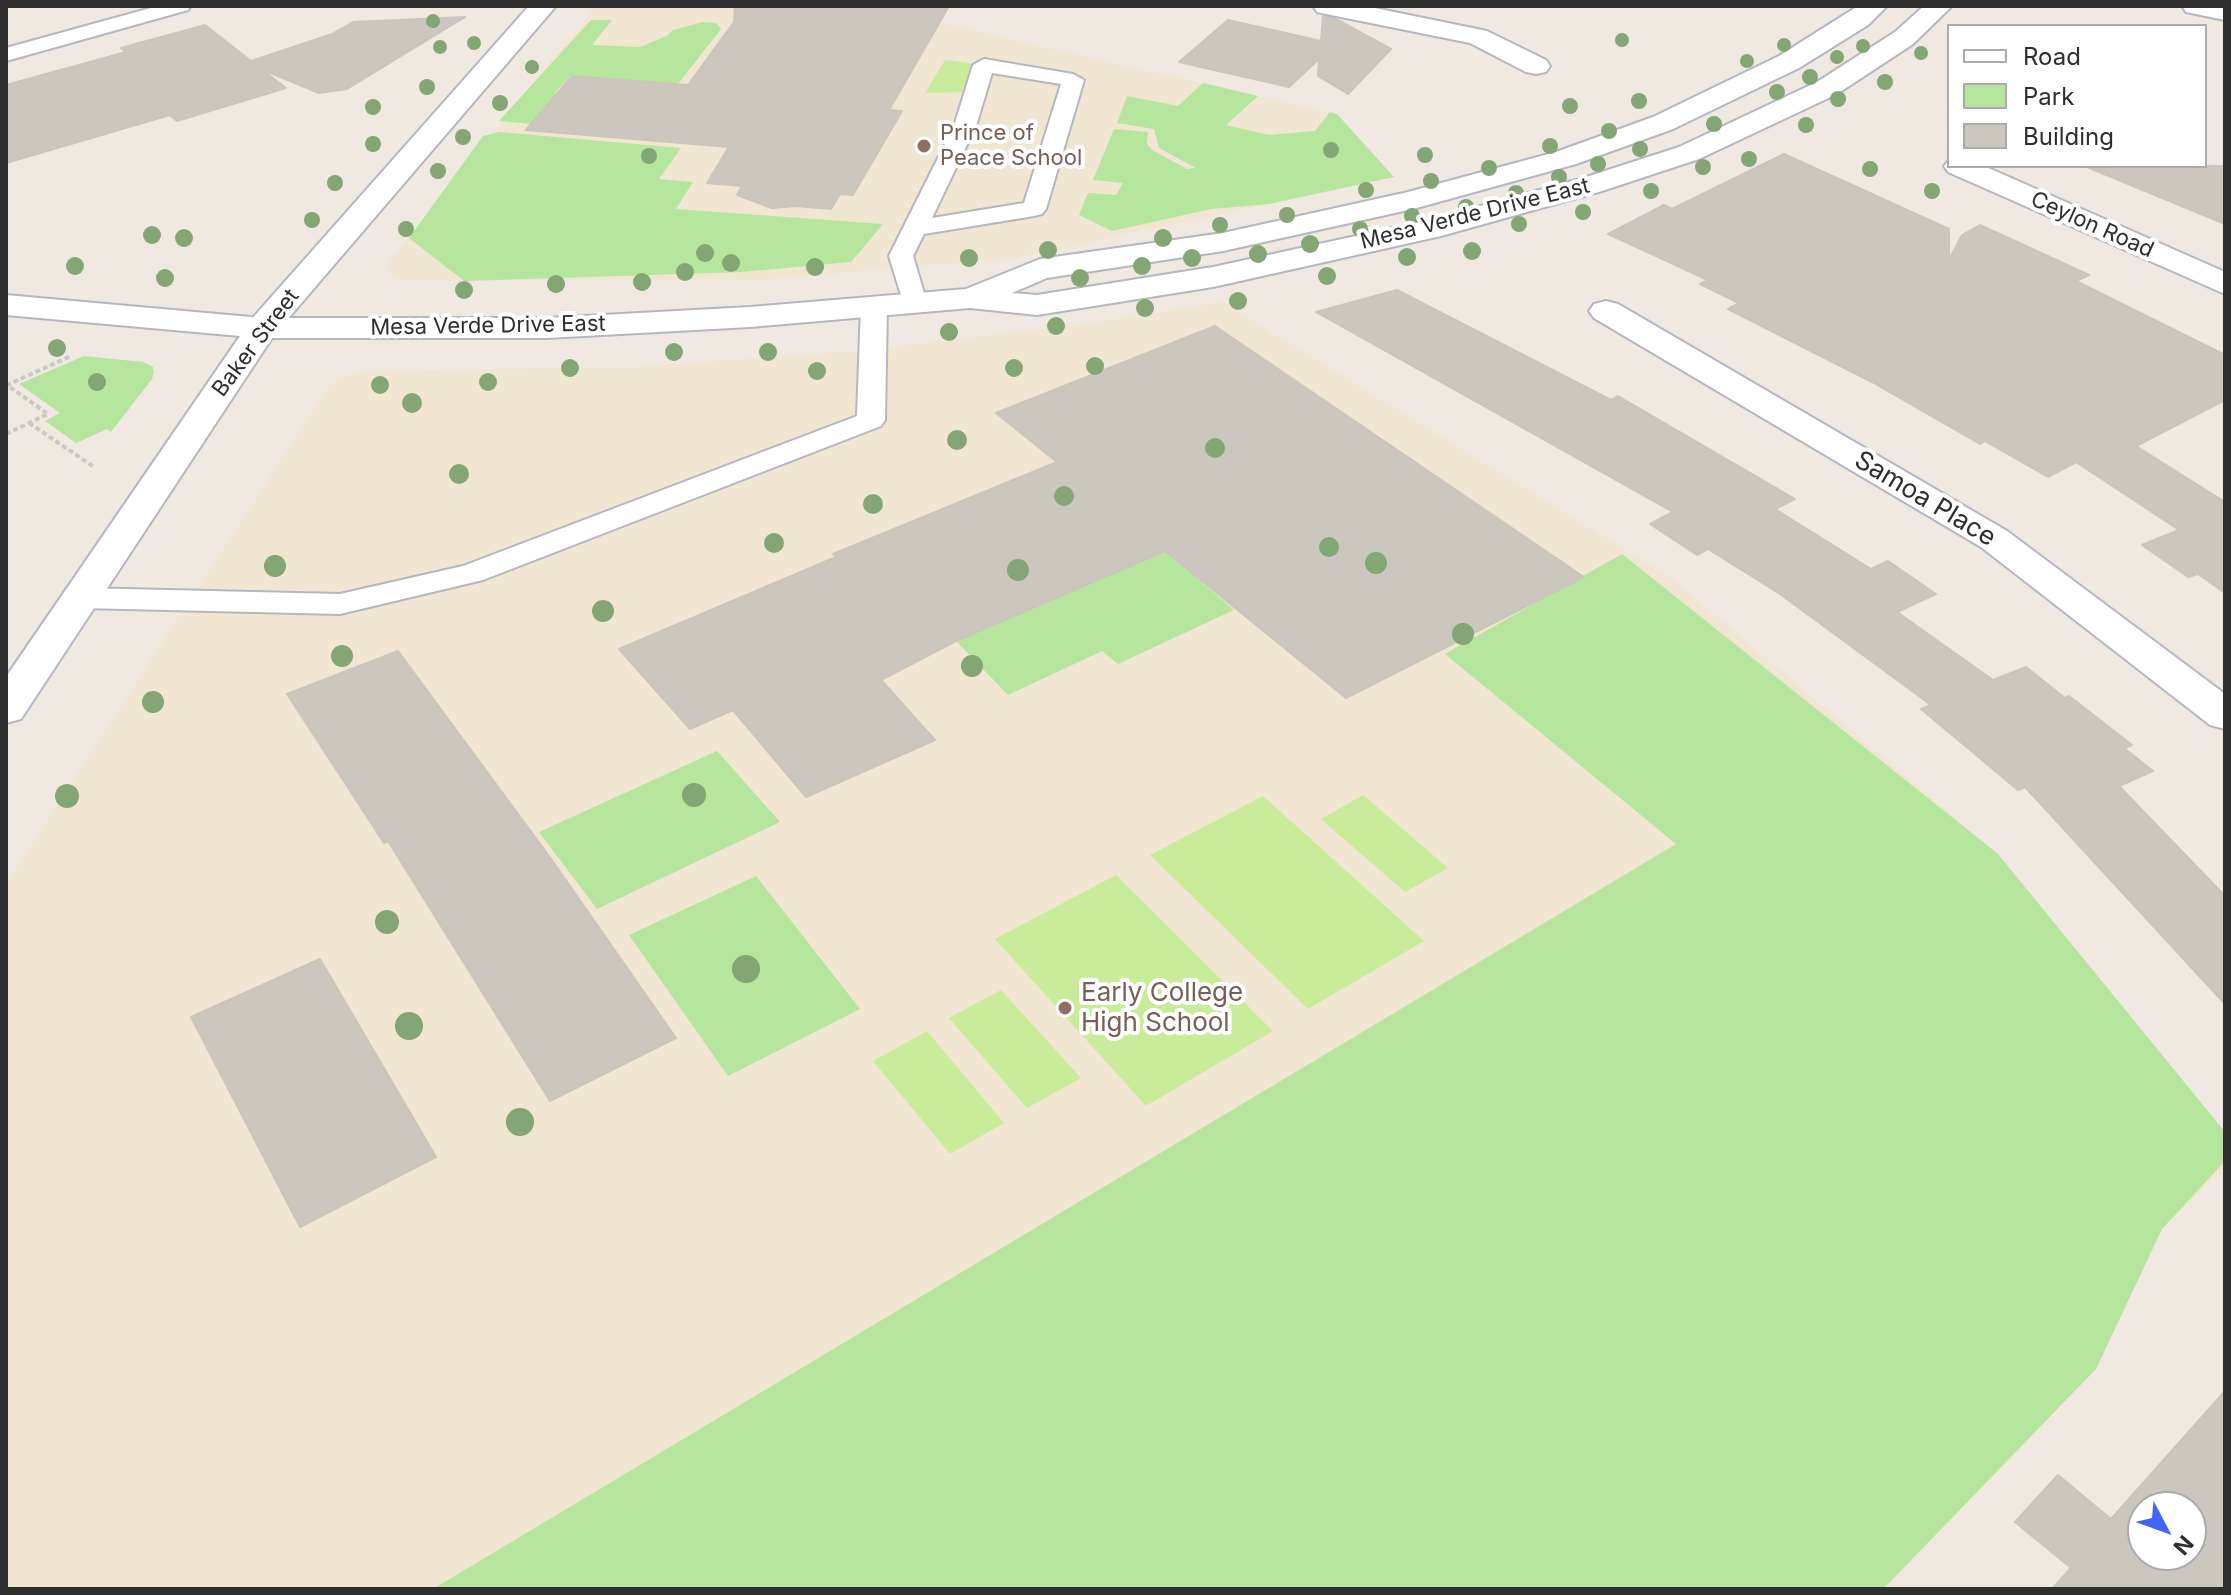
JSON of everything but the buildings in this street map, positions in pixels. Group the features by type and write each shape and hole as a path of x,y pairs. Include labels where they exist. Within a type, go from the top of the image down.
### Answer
{"street":[{"name":"Baker Street","path":"6,709 262,328 543,6"},
{"path":"1326,6 1478,37 1536,66"},
{"name":"Mesa Verde Drive East","path":"970,298 1040,269 1223,242 1413,200 1566,158 1663,123 1789,62 1859,19 1874,6"},
{"name":"Mesa Verde Drive East","path":"6,305 262,328 547,328 750,317 970,298 1037,305 1213,277 1430,229 1591,185 1689,153 1827,88 1904,38 1939,6"},
{"path":"2195,6 2225,12"},
{"name":"Ceylon Road","path":"1965,168 2225,284"},
{"name":"Samoa Place","path":"1606,311 1994,539 2225,715"}],"lane":[{"path":"6,55 181,6"},
{"path":"914,303 901,256 965,126 984,65 1073,80 1034,209 915,228"},
{"path":"81,598 340,604 472,573 871,420 874,306"}],"path":[{"path":"6,434 48,414 7,385 78,353"},
{"path":"29,423 94,467"}],"shaded area":[{"name":"Prince of Peace School","path":"596,6 864,6 1337,114 1394,177 1020,257 762,280 408,281 392,276 387,265"},
{"name":"Early College High School","path":"1222,302 1671,578 1998,854 2225,1132 2225,1167 2162,1229 2096,1369 1885,1589 6,1589 6,884 329,386 341,377 368,371 636,367 866,350 1085,324"}],"green space":[{"path":"591,20 612,20 592,45 640,47 667,36 673,30 703,22 716,23 721,29 678,84 570,76 555,93 563,95 556,102 550,102 531,124 499,121"},
{"path":"945,60 976,64 965,92 925,93"},
{"path":"1203,83 1258,96 1226,125 1269,135 1315,131 1330,112 1337,114 1394,177 1269,204 1211,209 1112,231 1079,215 1088,193 1116,195 1123,183 1093,180 1114,129 1148,132 1147,144 1152,150 1187,169 1196,168 1159,148 1154,129 1117,123 1127,96 1178,106"},
{"path":"499,132 681,148 659,179 693,182 676,209 883,224 851,262 742,272 464,281 409,238 483,136"},
{"path":"84,356 143,362 153,367 154,372 152,379 111,432 107,429 76,443 45,421 60,413 19,384"},
{"path":"1165,551 1234,610 1118,664 1102,651 1008,695 956,641"},
{"path":"1622,554 1998,854 2225,1132 2225,1161 2162,1229 2096,1369 1883,1589 433,1589 1676,844 1445,654"},
{"path":"717,751 780,822 597,909 539,832"},
{"path":"1363,795 1448,868 1405,892 1321,819"},
{"path":"1263,796 1424,941 1308,1009 1150,855"},
{"path":"1116,875 1273,1031 1146,1106 995,939"},
{"path":"756,876 860,1009 728,1076 629,935"},
{"path":"1001,990 1081,1078 1027,1108 949,1018"},
{"path":"927,1031 1004,1123 950,1154 873,1061"}],"place":[{"name":"Prince of Peace School","path":"924,146"},
{"name":"Early College High School","path":"1065,1008"}]}
